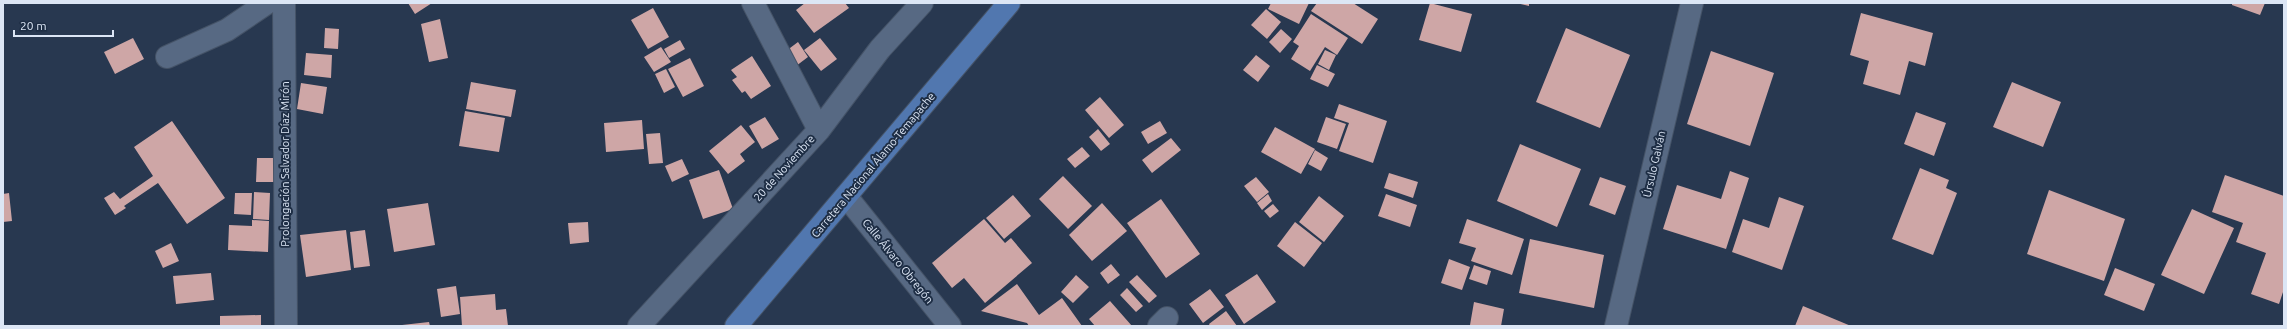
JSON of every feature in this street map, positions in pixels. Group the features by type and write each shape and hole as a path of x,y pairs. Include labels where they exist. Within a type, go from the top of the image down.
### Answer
{"main road":[{"name":"Carretera Nacional Álamo-Temapache","path":"740,325 846,196 1009,3"}],"street":[{"path":"167,57 227,30 267,3"},
{"name":"Prolongación Salvador Díaz Mirón","path":"284,3 286,326"},
{"path":"753,3 819,130"},
{"name":"20 de Noviembre","path":"639,326 819,130 880,49 922,3"},
{"name":"Úrsulo Galván","path":"1616,326 1692,3"},
{"name":"Calle Álvaro Obregón","path":"846,196 950,326"}],"building":[{"path":"408,3 432,3 415,14"},
{"path":"805,3 845,3 849,8 814,33 796,10"},
{"path":"1271,3 1309,3 1299,24 1268,9"},
{"path":"1317,3 1353,3 1378,19 1362,44 1311,11"},
{"path":"1430,3 1472,14 1461,52 1419,40"},
{"path":"1516,3 1529,3 1529,6"},
{"path":"2232,3 2265,3 2260,15 2232,5"},
{"path":"653,8 669,37 648,49 631,20"},
{"path":"1266,9 1281,22 1267,39 1251,25"},
{"path":"1861,13 1933,33 1925,66 1909,61 1900,95 1863,84 1869,61 1850,55"},
{"path":"1311,14 1348,38 1337,55 1325,47 1310,71 1291,59 1299,46 1293,42"},
{"path":"440,19 448,58 429,62 421,24"},
{"path":"325,28 339,29 338,49 324,48"},
{"path":"1566,28 1630,55 1600,128 1536,102"},
{"path":"1281,29 1292,39 1280,53 1269,42"},
{"path":"133,38 144,59 115,74 104,52"},
{"path":"820,38 837,59 821,71 804,50"},
{"path":"680,40 685,49 669,58 664,49"},
{"path":"798,42 808,57 796,66 786,51"},
{"path":"661,47 671,62 654,72 644,57"},
{"path":"1325,50 1336,55 1329,70 1318,64"},
{"path":"1711,51 1774,73 1750,146 1687,124"},
{"path":"306,53 332,55 331,78 304,75"},
{"path":"1256,55 1270,66 1258,82 1243,70"},
{"path":"752,56 771,86 751,99 745,91 742,93 732,80 737,77 731,70"},
{"path":"690,58 704,86 683,97 668,69"},
{"path":"1317,65 1335,74 1328,87 1310,79"},
{"path":"666,69 675,87 664,93 655,74"},
{"path":"471,82 516,90 511,117 466,109"},
{"path":"2012,82 2061,102 2043,147 1993,127"},
{"path":"301,83 327,87 323,114 297,109"},
{"path":"1100,97 1124,125 1109,138 1085,110"},
{"path":"1339,104 1387,121 1373,163 1339,151 1349,123 1334,118"},
{"path":"465,111 505,118 499,152 459,146"},
{"path":"1916,112 1946,123 1934,156 1904,144"},
{"path":"765,117 779,139 762,149 749,126"},
{"path":"1326,117 1346,124 1337,149 1317,142"},
{"path":"642,120 644,149 606,152 604,123"},
{"path":"172,121 225,198 187,224 158,183 124,206 126,208 115,215 104,198 114,192 120,199 153,176 134,147"},
{"path":"1160,121 1167,133 1148,144 1141,132"},
{"path":"741,125 755,142 740,154 745,161 728,174 709,151"},
{"path":"1275,127 1315,149 1301,174 1261,152"},
{"path":"1098,129 1110,144 1101,151 1089,137"},
{"path":"660,133 663,163 649,164 646,134"},
{"path":"1171,138 1181,150 1152,173 1142,160"},
{"path":"1520,144 1581,169 1557,227 1497,201"},
{"path":"1082,147 1090,156 1075,168 1067,159"},
{"path":"1315,150 1328,158 1321,171 1308,164"},
{"path":"257,158 274,158 274,182 256,182"},
{"path":"682,159 689,174 672,182 665,166"},
{"path":"1920,168 1949,180 1946,188 1957,193 1933,255 1892,239"},
{"path":"719,170 733,209 703,219 689,180"},
{"path":"1730,171 1749,178 1726,249 1663,229 1677,185 1721,199"},
{"path":"1389,173 1418,182 1413,198 1384,188"},
{"path":"2225,175 2284,196 2284,289 2279,304 2251,294 2266,253 2236,242 2243,223 2212,212"},
{"path":"1063,176 1092,206 1068,229 1039,199"},
{"path":"1256,177 1269,192 1257,202 1244,186"},
{"path":"1600,177 1626,186 1615,215 1589,205"},
{"path":"2049,190 2125,219 2104,281 2027,254"},
{"path":"254,192 270,193 269,220 253,219"},
{"path":"9,193 12,221 3,222 3,194"},
{"path":"235,193 252,193 251,215 234,214"},
{"path":"1268,194 1272,201 1262,210 1257,203"},
{"path":"1386,194 1417,205 1410,227 1378,216"},
{"path":"1013,195 1031,216 1004,239 986,218"},
{"path":"1319,196 1344,216 1324,242 1299,222"},
{"path":"1779,197 1804,206 1782,270 1732,252 1743,219 1769,228"},
{"path":"1161,199 1200,254 1166,278 1127,223"},
{"path":"428,203 435,245 394,252 387,209"},
{"path":"1102,203 1127,231 1092,261 1069,235"},
{"path":"1273,204 1279,211 1270,218 1264,211"},
{"path":"2192,209 2234,228 2204,294 2161,275"},
{"path":"984,219 1005,243 1011,238 1032,263 985,303 964,278 952,288 932,263"},
{"path":"1467,219 1524,239 1512,275 1471,261 1476,248 1459,243"},
{"path":"252,220 269,221 268,252 228,250 229,225 252,226"},
{"path":"588,222 589,242 570,244 568,223"},
{"path":"1295,222 1322,243 1304,267 1277,246"},
{"path":"346,230 351,270 306,277 300,235"},
{"path":"365,230 370,266 354,268 350,232"},
{"path":"1530,239 1604,255 1594,308 1519,293"},
{"path":"171,243 179,261 163,268 155,251"},
{"path":"1449,259 1470,267 1462,290 1441,283"},
{"path":"1111,264 1120,275 1108,284 1100,273"},
{"path":"1474,265 1491,271 1487,285 1469,279"},
{"path":"2115,268 2155,284 2144,311 2104,295"},
{"path":"211,273 214,300 176,304 173,276"},
{"path":"1257,274 1276,302 1244,324 1225,295"},
{"path":"1076,275 1089,287 1073,303 1061,292"},
{"path":"1137,275 1157,296 1149,303 1129,282"},
{"path":"1017,284 1039,315 1062,298 1082,326 1029,326 1027,323 981,311"},
{"path":"456,286 460,314 441,317 437,289"},
{"path":"1127,288 1143,306 1136,312 1120,295"},
{"path":"1210,289 1224,307 1203,323 1189,304"},
{"path":"495,294 496,310 506,309 508,326 462,326 460,297"},
{"path":"1110,301 1132,326 1095,326 1089,319"},
{"path":"1474,302 1504,309 1501,326 1470,325"},
{"path":"1803,306 1851,326 1795,326"},
{"path":"1226,311 1237,326 1210,326 1209,324"},
{"path":"261,315 261,326 220,326 220,316"},
{"path":"429,322 430,326 402,326 402,325"}]}
